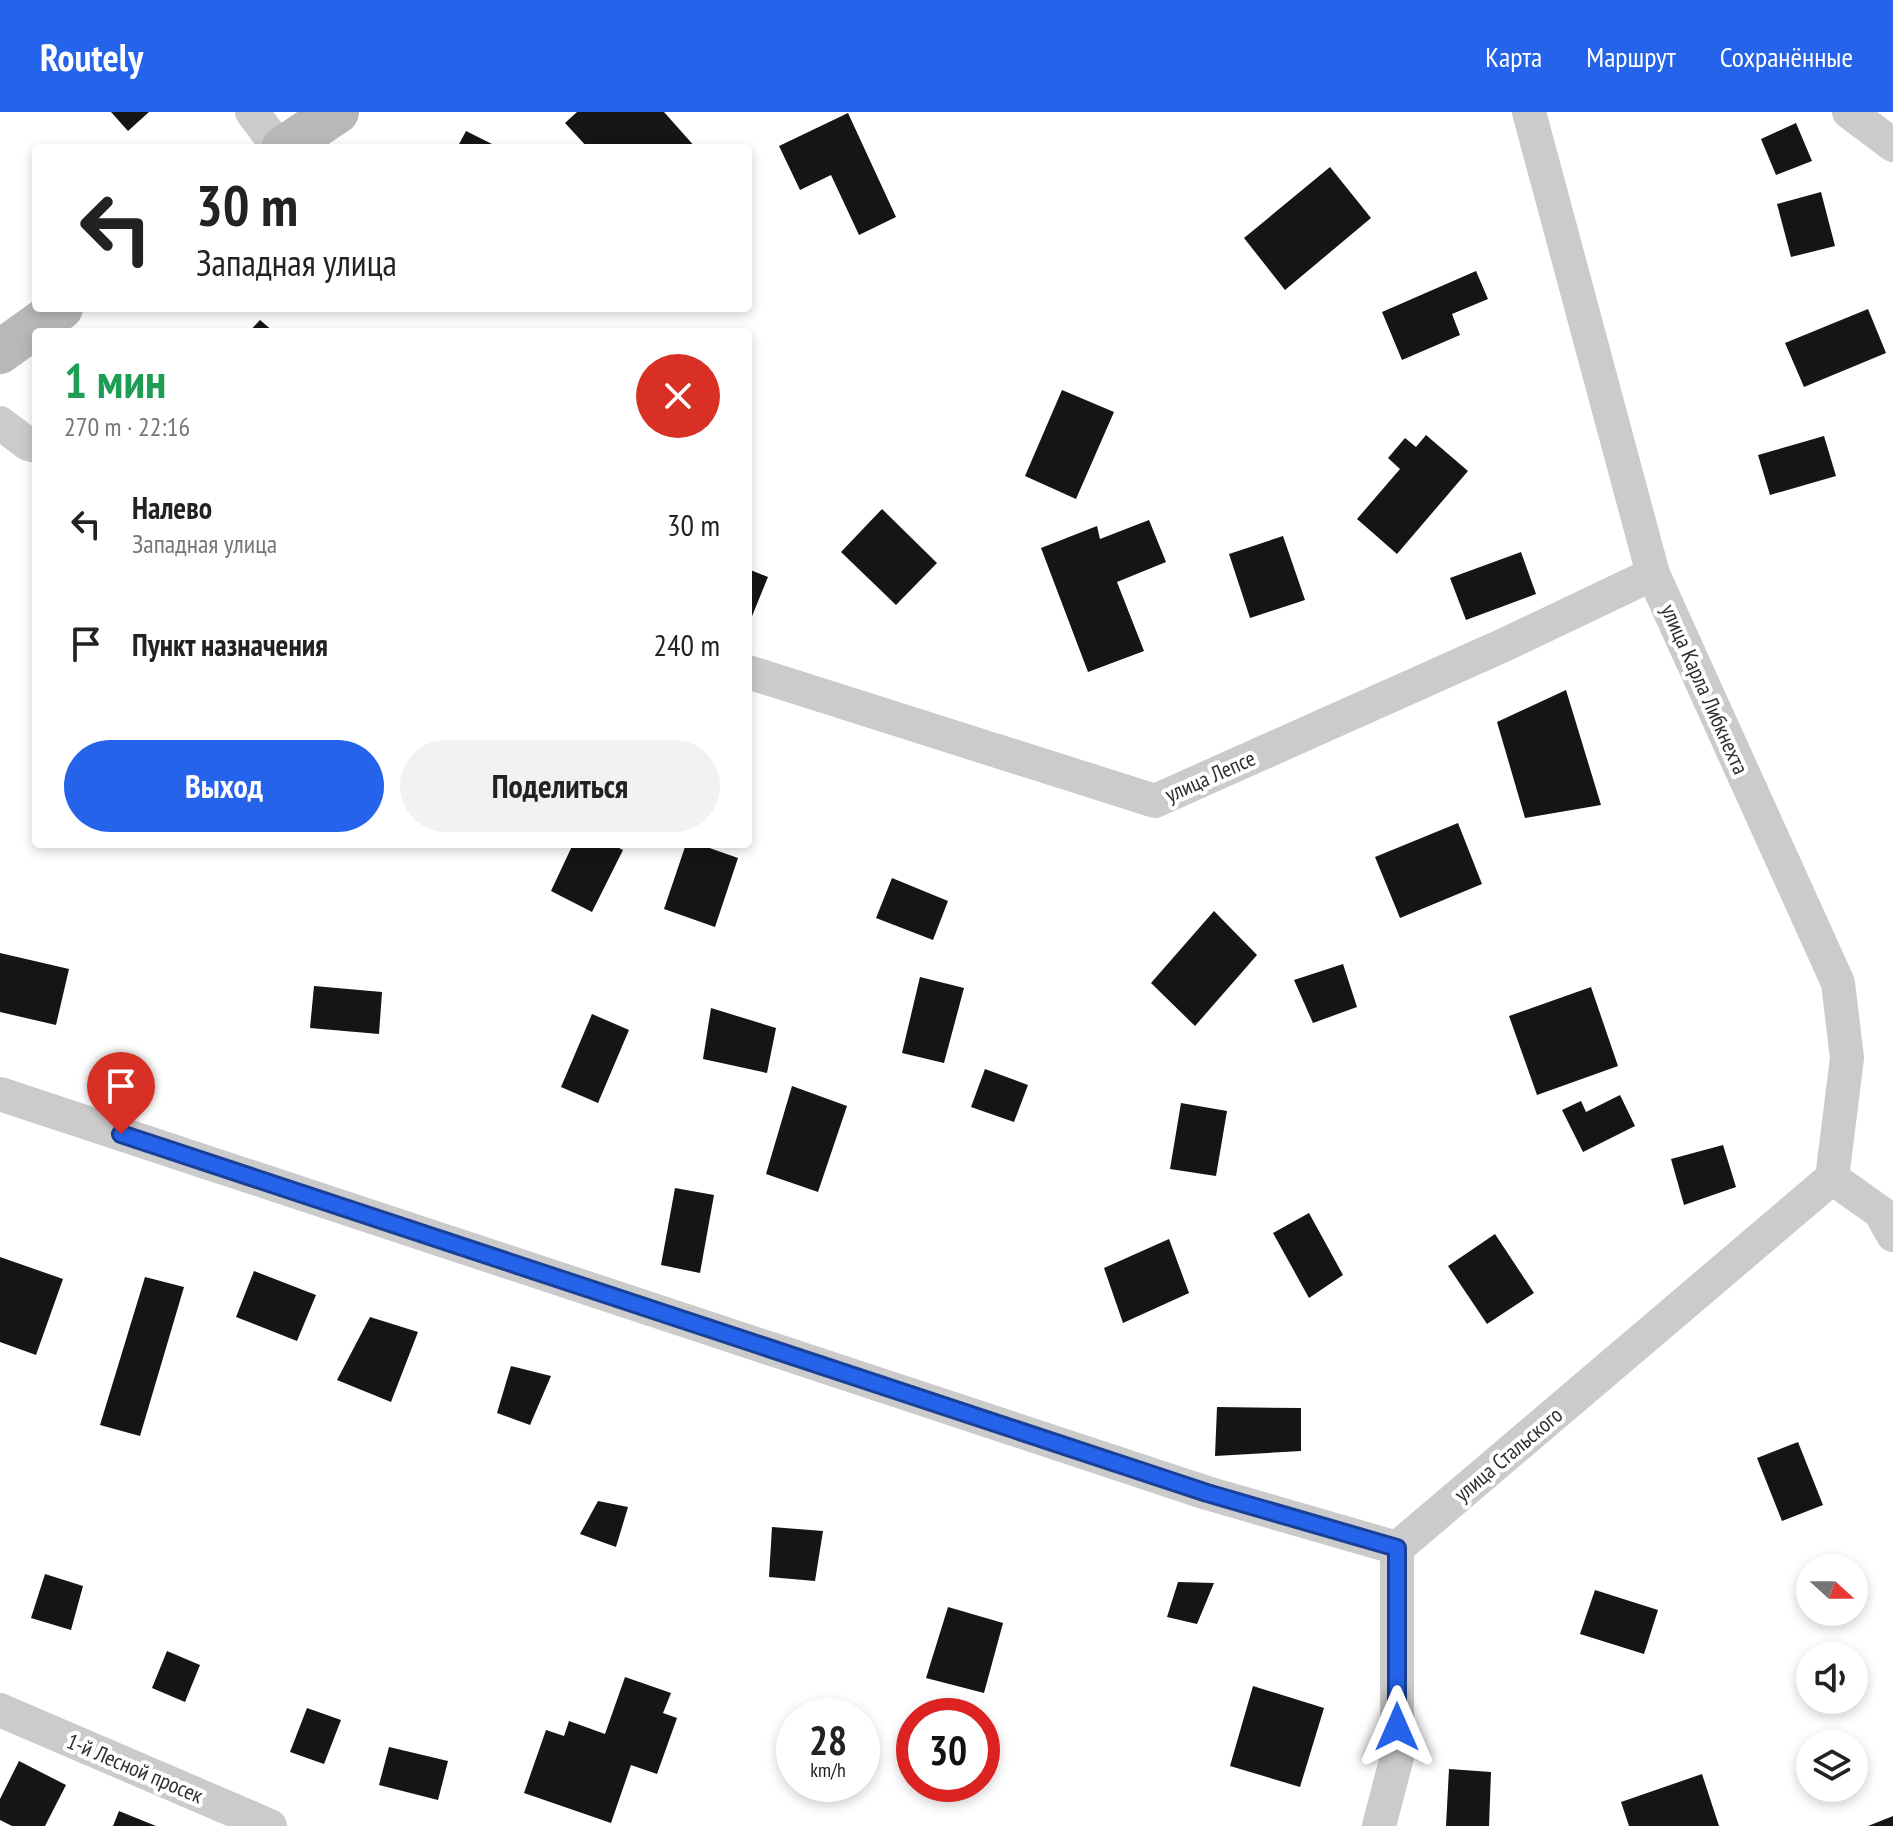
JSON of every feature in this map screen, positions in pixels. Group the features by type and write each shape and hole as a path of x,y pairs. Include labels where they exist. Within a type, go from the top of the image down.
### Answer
{"street":[{"path":"252,112 278,144"},
{"path":"287,144 337,112"},
{"name":"улица Карла Либкнехта","path":"1529,112 1653,574 1838,983 1847,1058 1832,1178"},
{"path":"1849,112 1893,145"},
{"path":"33,328 55,312"},
{"path":"0,352 32,329"},
{"path":"0,423 32,445"},
{"name":"улица Лепсе","path":"752,673 1155,801 1504,645 1653,574"},
{"path":"0,1094 1207,1493 1397,1548 1397,1757 1379,1826"},
{"path":"1832,1178 1880,1212 1893,1235"},
{"name":"улица Стальского","path":"1397,1548 1832,1178"},
{"name":"1-й Лесной просек","path":"0,1710 270,1826"}],"building":[{"path":"111,112 149,112 128,131"},
{"path":"577,112 664,112 692,144 584,144 565,123"},
{"path":"848,113 896,217 859,235 831,175 800,190 779,146"},
{"path":"1796,123 1812,161 1776,175 1761,139"},
{"path":"466,131 492,144 459,144"},
{"path":"1330,167 1371,218 1285,290 1244,238"},
{"path":"1821,192 1835,246 1791,257 1777,204"},
{"path":"1476,271 1488,299 1452,314 1460,335 1402,360 1382,312"},
{"path":"1868,309 1886,353 1804,387 1785,343"},
{"path":"260,320 269,328 253,328"},
{"path":"1062,390 1114,412 1076,499 1025,476"},
{"path":"1426,435 1468,471 1397,554 1357,519 1400,469 1388,458 1405,438 1416,447"},
{"path":"1824,436 1836,476 1770,495 1758,455"},
{"path":"882,509 937,563 896,605 841,552"},
{"path":"1149,520 1166,562 1117,582 1144,651 1088,672 1041,548 1097,526 1100,539"},
{"path":"1283,536 1305,600 1250,618 1229,554"},
{"path":"1521,552 1536,594 1466,620 1450,578"},
{"path":"752,571 768,577 752,616"},
{"path":"1566,690 1601,805 1525,818 1497,722"},
{"path":"1458,823 1482,884 1400,918 1375,857"},
{"path":"571,848 623,850 592,912 551,891"},
{"path":"685,848 709,848 738,858 715,927 664,909"},
{"path":"892,878 948,901 933,940 876,918"},
{"path":"1214,911 1257,955 1195,1026 1151,983"},
{"path":"0,953 69,969 56,1025 0,1012"},
{"path":"1343,964 1357,1007 1313,1023 1294,980"},
{"path":"920,977 964,988 944,1063 902,1053"},
{"path":"314,986 382,992 379,1034 310,1028"},
{"path":"1591,987 1618,1066 1537,1095 1509,1016"},
{"path":"711,1008 776,1028 767,1073 703,1059"},
{"path":"592,1014 629,1030 598,1103 561,1087"},
{"path":"985,1069 1028,1085 1014,1122 971,1107"},
{"path":"792,1086 847,1106 818,1192 766,1174"},
{"path":"1620,1095 1635,1126 1583,1152 1562,1110 1581,1101 1586,1112"},
{"path":"1181,1103 1227,1111 1216,1176 1170,1169"},
{"path":"1723,1145 1736,1187 1684,1205 1671,1159"},
{"path":"675,1188 714,1195 700,1273 661,1265"},
{"path":"1309,1213 1343,1275 1309,1298 1273,1233"},
{"path":"1495,1234 1534,1293 1487,1324 1448,1266"},
{"path":"1169,1239 1189,1293 1123,1323 1104,1268"},
{"path":"0,1257 63,1279 36,1355 0,1342"},
{"path":"254,1271 316,1295 297,1341 236,1317"},
{"path":"145,1277 184,1287 140,1436 100,1425"},
{"path":"370,1317 418,1332 391,1402 337,1380"},
{"path":"511,1366 551,1376 530,1425 497,1413"},
{"path":"1217,1407 1301,1408 1301,1451 1215,1456"},
{"path":"1798,1442 1823,1505 1782,1521 1757,1458"},
{"path":"598,1501 628,1507 616,1547 580,1534"},
{"path":"772,1527 823,1531 815,1581 769,1577"},
{"path":"45,1574 83,1586 71,1630 31,1618"},
{"path":"1178,1582 1214,1583 1197,1624 1167,1617"},
{"path":"1595,1590 1658,1610 1644,1654 1580,1634"},
{"path":"948,1607 1003,1623 984,1693 926,1678"},
{"path":"167,1651 200,1665 185,1702 152,1688"},
{"path":"625,1677 671,1693 663,1713 677,1718 657,1774 631,1765 611,1823 524,1793 546,1730 564,1736 569,1721 605,1734"},
{"path":"1253,1686 1324,1708 1300,1787 1230,1766"},
{"path":"307,1708 341,1720 324,1764 290,1752"},
{"path":"389,1747 448,1761 438,1800 379,1785"},
{"path":"19,1761 66,1785 45,1826 12,1826 0,1820 0,1799"},
{"path":"1449,1769 1491,1772 1489,1826 1446,1826"},
{"path":"1702,1774 1719,1826 1629,1826 1621,1802"},
{"path":"119,1811 156,1826 113,1826"},
{"path":"1893,1816 1893,1826 1868,1826"}],"route":[{"path":"121,1134 1207,1493 1397,1548 1397,1727"}]}
